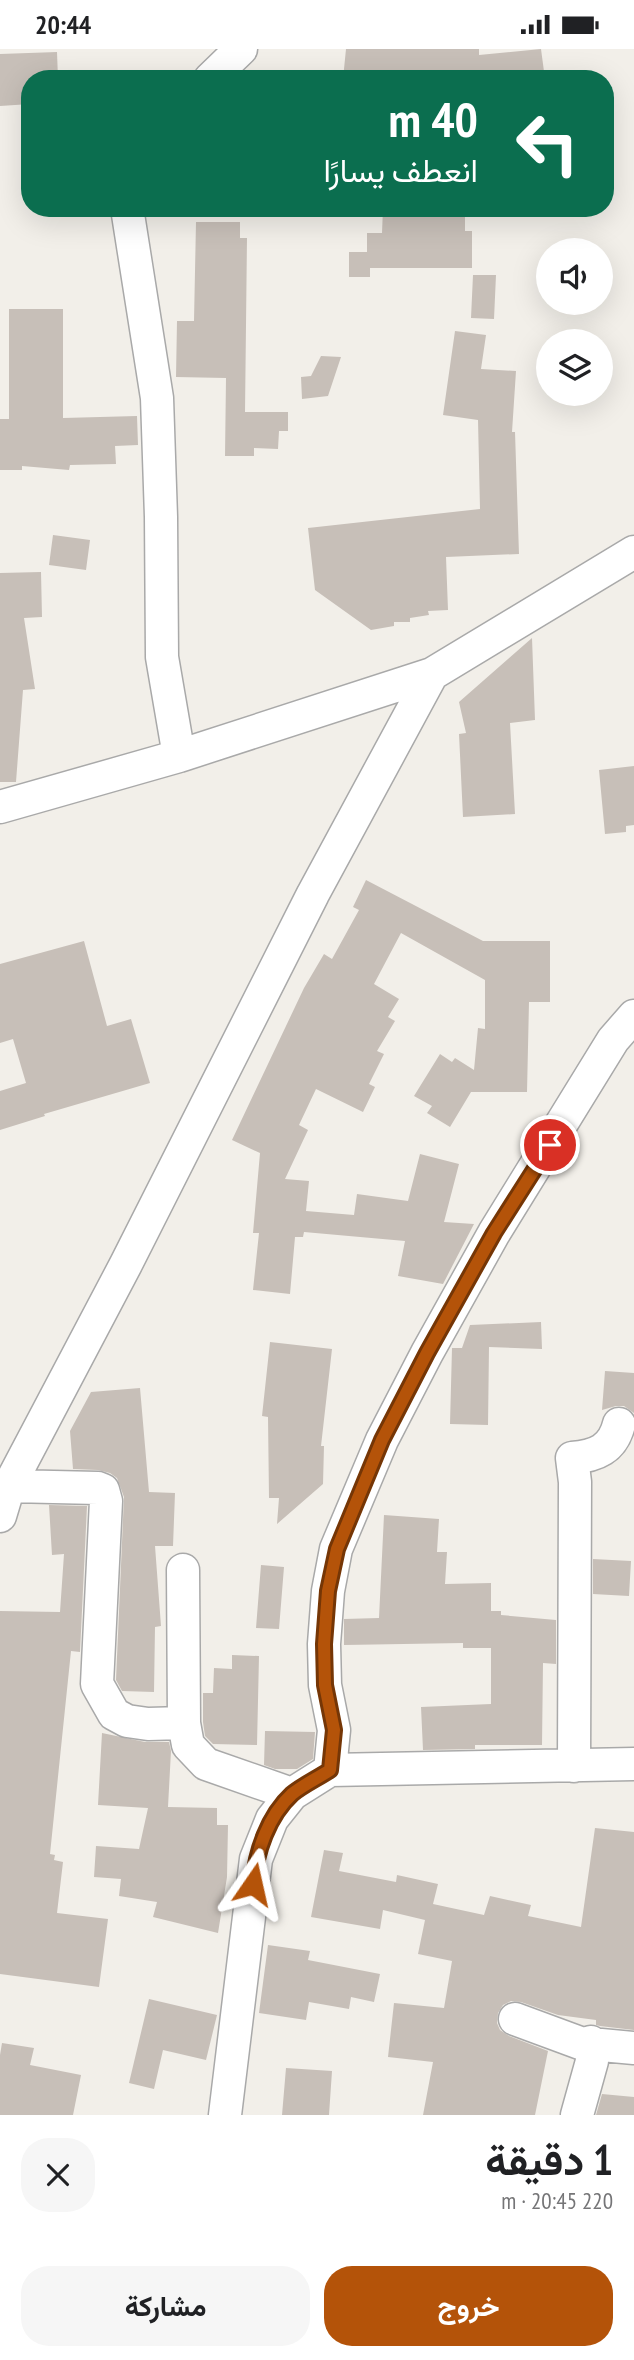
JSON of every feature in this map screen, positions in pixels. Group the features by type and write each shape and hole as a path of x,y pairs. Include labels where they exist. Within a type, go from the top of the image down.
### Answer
{"street":[{"path":"219,70 241,49"},
{"path":"128,217 156,398 161,517 162,657 179,756"},
{"path":"0,807 179,756 432,674 634,552"},
{"path":"3,1497 126,1263 313,894 432,674"},
{"path":"330,1770 334,1730 325,1685 324,1644 328,1591 340,1539 382,1440 494,1233 613,1040 634,1016"},
{"path":"574,1766 575,1482 572,1458 592,1456 608,1445 616,1438 619,1424"},
{"path":"3,1497 98,1488 103,1490 106,1501 97,1684 114,1714 127,1721 148,1724 184,1723"},
{"path":"183,1570 184,1723 188,1745 195,1755 206,1763 292,1794"},
{"path":"225,2115 256,1859 272,1819 292,1794 330,1770 634,1763"},
{"path":"515,2019 580,2043 634,2047"},
{"path":"577,2115 592,2061 591,2042"}],"building":[{"path":"346,49 479,49 479,55 541,49 544,70 344,70"},
{"path":"57,52 58,70 21,70 21,105 0,106 0,54"},
{"path":"383,217 465,217 465,231 472,231 472,268 370,268 370,277 349,277 349,252 367,252 367,233 382,233"},
{"path":"196,222 240,222 240,238 247,238 245,412 288,412 288,431 279,431 278,449 254,448 254,456 225,456 226,378 176,377 177,321 194,321"},
{"path":"473,275 496,275 494,319 471,318"},
{"path":"9,309 63,309 63,418 137,416 138,445 115,446 116,464 70,465 69,470 22,466 22,470 0,470 0,419 9,419"},
{"path":"455,331 486,335 481,369 516,371 512,432 515,432 519,554 446,557 448,610 428,611 429,615 410,618 410,622 394,622 394,626 371,630 315,590 308,528 480,509 478,420 443,415"},
{"path":"321,356 341,357 328,396 302,399 301,377 311,376"},
{"path":"53,535 90,540 86,570 49,565"},
{"path":"41,572 42,617 24,618 35,689 23,690 16,782 0,782 0,573"},
{"path":"532,638 535,720 510,723 515,814 463,817 459,734 466,733 459,702"},
{"path":"634,766 634,825 626,826 626,832 605,834 599,770"},
{"path":"366,880 483,941 550,941 550,1002 529,1002 527,1092 471,1092 450,1127 427,1113 432,1106 414,1096 440,1054 452,1062 455,1058 474,1070 478,1028 485,1029 485,980 401,933 374,984 399,999 388,1017 395,1021 377,1051 384,1054 369,1084 375,1087 363,1112 316,1089 299,1125 308,1130 285,1179 309,1181 306,1211 354,1215 357,1194 408,1201 420,1154 459,1164 444,1222 474,1224 443,1284 398,1276 405,1241 304,1232 303,1237 295,1237 290,1294 253,1290 259,1233 253,1233 260,1153 232,1140 304,988 324,954 332,959 359,910 353,907"},
{"path":"84,941 107,1026 131,1019 150,1083 44,1114 45,1116 0,1130 0,1091 26,1083 13,1039 0,1043 0,964"},
{"path":"541,1322 542,1349 489,1347 488,1425 450,1424 452,1348 462,1348 470,1325"},
{"path":"270,1342 332,1349 321,1446 324,1446 323,1484 277,1524 279,1498 269,1498 268,1417 262,1416"},
{"path":"605,1371 634,1373 634,1413 624,1406 602,1410"},
{"path":"140,1388 149,1492 175,1493 173,1546 155,1546 161,1626 155,1627 154,1692 122,1691 116,1680 124,1497 117,1478 110,1473 73,1469 70,1431 91,1392"},
{"path":"49,1505 87,1506 80,1652 71,1651 50,1854 55,1855 54,1860 63,1862 57,1913 108,1919 99,1987 0,1974 0,1611 60,1612 64,1554 52,1555"},
{"path":"384,1515 439,1519 437,1552 447,1552 445,1584 491,1583 491,1611 501,1611 501,1615 556,1620 556,1664 543,1663 542,1745 475,1745 475,1749 423,1750 421,1707 491,1704 491,1648 463,1648 463,1643 344,1645 344,1619 379,1618"},
{"path":"593,1559 631,1561 629,1596 593,1594"},
{"path":"261,1565 284,1567 279,1629 256,1628"},
{"path":"232,1655 259,1656 257,1745 213,1744 205,1736 203,1693 213,1693 214,1668 232,1669"},
{"path":"265,1731 315,1732 313,1759 297,1769 275,1769 264,1765"},
{"path":"102,1733 145,1742 169,1742 171,1751 168,1807 217,1808 217,1825 228,1825 227,1877 218,1933 153,1917 157,1902 119,1896 121,1879 94,1877 96,1846 139,1849 148,1808 98,1805"},
{"path":"595,1828 634,1832 634,2030 600,2026 596,2025 596,2020 558,2015 511,2001 503,2005 498,2013 497,2023 500,2030 548,2051 535,2115 423,2115 433,2062 388,2057 394,2003 444,2008 452,1961 418,1954 425,1920 383,1910 380,1929 311,1917 324,1850 343,1853 339,1871 396,1882 397,1875 438,1884 433,1904 484,1915 490,1896 531,1905 528,1916 581,1927"},
{"path":"268,1945 310,1951 308,1960 380,1974 374,2002 351,1997 349,2009 309,2002 306,2020 259,2013"},
{"path":"149,1999 217,2015 206,2060 163,2050 154,2089 129,2083"},
{"path":"2,2043 34,2048 30,2065 81,2075 73,2115 0,2115"},
{"path":"286,2068 332,2071 329,2115 282,2115"},
{"path":"602,2094 634,2097 634,2115 596,2115"}],"route":[{"path":"253,1884 256,1859 272,1819 292,1794 330,1770 334,1730 325,1685 324,1644 328,1591 337,1549 382,1440 427,1353 494,1233 550,1145"}]}
